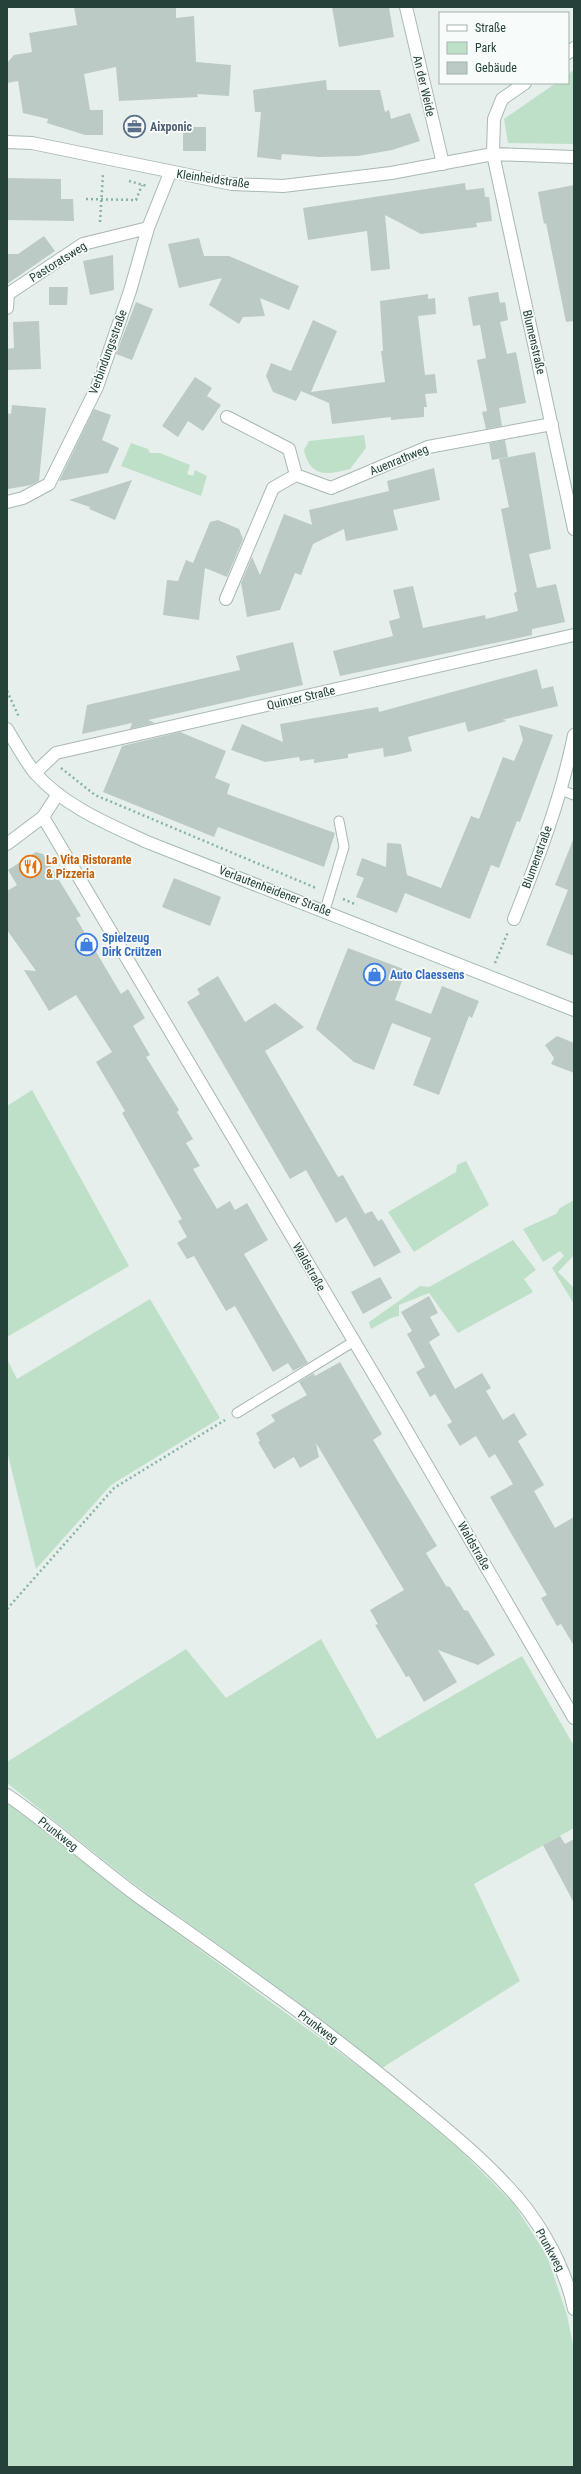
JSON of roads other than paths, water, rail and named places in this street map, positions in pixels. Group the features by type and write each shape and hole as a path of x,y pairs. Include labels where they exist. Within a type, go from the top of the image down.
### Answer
{"street":[{"name":"An der Weide","path":"406,7 443,164"},
{"path":"493,154 494,119 502,99 524,84"},
{"name":"Kleinheidstraße","path":"7,142 32,143 170,173 232,184 283,186 391,174 493,154 574,157"},
{"name":"Blumenstraße","path":"493,154 574,529"},
{"name":"Verbindungsstraße","path":"7,502 24,498 49,484 97,387 130,291 148,228 170,173"},
{"name":"Pastoratsweg","path":"7,308 8,294 83,244 148,228"},
{"path":"226,600 273,488 296,476 289,449 227,417"},
{"name":"Auenrathweg","path":"296,476 331,488 428,447 552,424"},
{"name":"Quinxer Straße","path":"36,773 56,753 574,635"},
{"name":"Verlautenheidener Straße","path":"7,729 36,773 58,794 83,810 147,842 325,910 574,1010"},
{"name":"Blumenstraße","path":"514,919 537,863 561,790 574,735"},
{"path":"7,844 43,817 58,794"},
{"name":"Waldstraße","path":"43,817 150,995 353,1342 386,1395 574,1718"},
{"name":"Prunkweg","path":"7,1795 125,1887 284,2001 378,2072 464,2143 519,2199 547,2240 567,2281 574,2309"}],"lane":[{"path":"561,790 574,795"},
{"path":"325,910 344,848 339,821"},
{"path":"237,1413 353,1342"}],"place":[{"name":"Aixponic","path":"135,127"},
{"name":"La Vita Ristorante & Pizzeria","path":"31,867"},
{"name":"Spielzeug Dirk Crützen","path":"86,945"},
{"name":"Auto Claessens","path":"375,975"}]}
